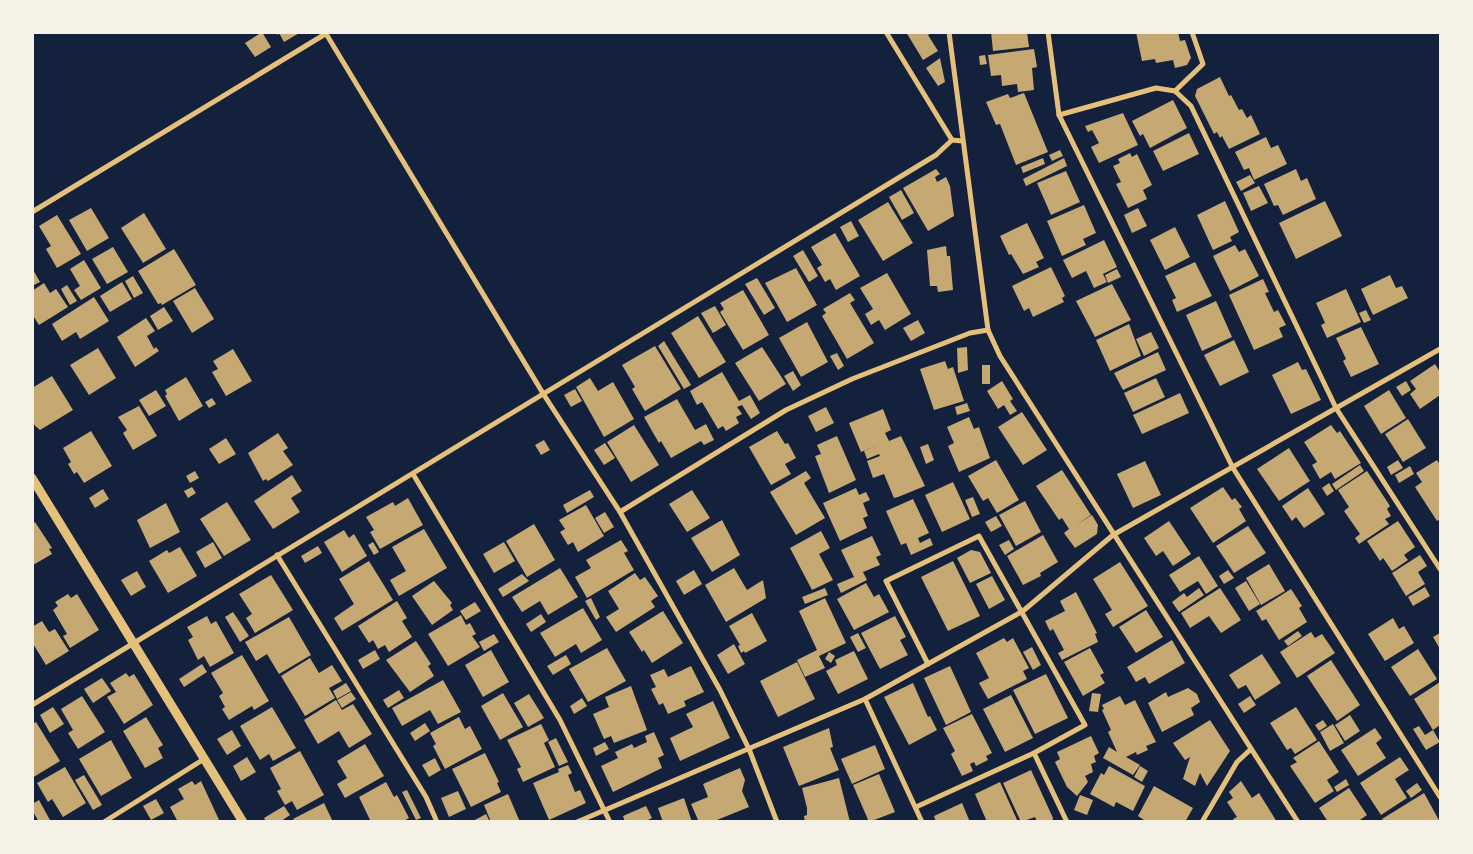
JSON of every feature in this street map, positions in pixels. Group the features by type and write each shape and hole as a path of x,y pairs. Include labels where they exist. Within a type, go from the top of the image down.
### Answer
{"street":[{"path":"886,32 952,140"},
{"path":"949,32 988,330 1000,356 1298,822"},
{"path":"1048,32 1059,115 1233,468 1440,797"},
{"path":"1175,91 1203,64 1192,32"},
{"path":"32,212 326,33 544,394 620,512 720,690 749,749 776,822"},
{"path":"1059,115 1156,88 1175,91 1191,106 1336,408 1440,569"},
{"path":"32,705 936,155 952,140 962,141"},
{"path":"620,512 786,410 852,379 970,333 988,330"},
{"path":"577,822 866,699 1023,611 1113,535 1440,349"},
{"path":"413,474 464,556 560,720 610,822"},
{"path":"32,478 243,822"},
{"path":"916,807 1034,753 1085,725 1023,611 979,536 886,581 928,664"},
{"path":"277,555 426,797 437,822"},
{"path":"866,699 922,822"},
{"path":"1202,822 1237,762 1251,749"},
{"path":"1034,753 1068,822"},
{"path":"104,822 204,759"}],"building":[{"path":"262,32 271,47 255,57 245,43"},
{"path":"276,32 301,32 284,42 279,33 277,35"},
{"path":"906,32 933,32 928,35 938,51 923,60"},
{"path":"991,32 1027,32 1029,47 993,51"},
{"path":"1136,32 1178,32 1180,41 1185,40 1191,58 1187,65 1175,68 1173,60 1156,63 1155,59 1142,61"},
{"path":"1034,49 1037,67 1032,68 1034,90 1018,92 1017,84 1002,86 1001,75 991,76 988,55"},
{"path":"985,55 987,64 980,65 979,56"},
{"path":"940,58 945,82 938,86 926,68"},
{"path":"1220,77 1229,96 1231,95 1239,110 1242,109 1247,118 1251,115 1260,134 1229,149 1222,136 1220,138 1217,132 1214,134 1195,96 1197,89"},
{"path":"1024,93 1048,152 1016,165 1000,124 996,125 986,102 1008,94 1010,98"},
{"path":"1173,100 1187,128 1150,148 1143,134 1140,136 1132,121"},
{"path":"1123,113 1138,145 1099,163 1091,147 1099,143 1092,130 1088,132 1085,126"},
{"path":"1189,133 1199,154 1163,171 1153,151"},
{"path":"1266,137 1271,148 1278,145 1287,164 1254,180 1249,168 1244,170 1235,152"},
{"path":"1060,150 1063,156 1052,161 1049,155"},
{"path":"1130,153 1132,157 1137,154 1152,185 1143,190 1147,199 1128,208 1116,184 1121,182 1113,166 1120,163 1118,159"},
{"path":"1043,158 1045,164 1023,173 1021,167"},
{"path":"1064,158 1067,166 1026,186 1023,179"},
{"path":"936,169 940,174 935,177 937,182 946,177 950,186 954,216 928,231 903,188"},
{"path":"1296,169 1301,181 1307,178 1316,199 1283,215 1278,205 1274,206 1264,184"},
{"path":"1066,171 1080,202 1051,215 1037,183"},
{"path":"1250,175 1255,183 1241,191 1236,182"},
{"path":"1259,186 1268,203 1251,211 1243,193"},
{"path":"901,190 914,213 902,220 889,197"},
{"path":"1225,201 1239,232 1230,237 1232,241 1213,250 1197,215"},
{"path":"1325,201 1342,236 1296,259 1279,223"},
{"path":"888,202 913,243 883,261 858,220"},
{"path":"1084,205 1096,233 1083,239 1086,245 1062,256 1047,221"},
{"path":"91,208 109,238 87,251 69,220"},
{"path":"1138,208 1147,226 1132,233 1124,215"},
{"path":"144,213 166,249 143,263 121,228"},
{"path":"57,215 81,254 57,268 46,249 51,246 39,226"},
{"path":"851,221 859,236 848,242 840,227"},
{"path":"1027,223 1044,258 1036,262 1039,267 1023,274 1011,254 1009,255 1000,236"},
{"path":"1175,227 1190,257 1165,270 1150,240"},
{"path":"835,233 860,276 836,290 830,279 825,282 817,268 822,265 811,247"},
{"path":"1104,240 1117,267 1103,274 1107,282 1094,288 1086,271 1072,278 1063,260"},
{"path":"1235,245 1239,252 1245,249 1259,276 1230,291 1213,256"},
{"path":"946,246 947,256 950,256 953,290 938,292 937,286 930,286 927,250"},
{"path":"113,247 128,272 107,284 92,259"},
{"path":"174,249 196,285 162,305 161,303 158,304 138,271"},
{"path":"803,250 818,276 809,282 793,256"},
{"path":"84,260 101,288 81,300 74,290 80,286 70,269"},
{"path":"1195,262 1212,296 1177,312 1172,300 1176,298 1165,276"},
{"path":"1051,267 1065,296 1062,298 1064,302 1033,317 1029,308 1024,311 1012,286"},
{"path":"32,268 40,282 32,286"},
{"path":"796,268 817,305 787,322 765,283"},
{"path":"1117,269 1121,277 1108,283 1105,275"},
{"path":"887,273 911,314 885,330 879,320 871,325 865,314 873,309 860,288"},
{"path":"1390,275 1396,288 1402,286 1408,298 1373,315 1361,289"},
{"path":"133,276 143,293 134,298 125,281"},
{"path":"757,278 775,308 764,315 745,284"},
{"path":"1263,279 1269,292 1265,293 1274,312 1278,310 1286,325 1279,328 1283,337 1254,350 1229,295"},
{"path":"122,282 132,299 110,312 100,296"},
{"path":"44,283 50,293 56,289 68,307 39,325 32,314 32,291"},
{"path":"1112,284 1131,320 1095,337 1076,301"},
{"path":"67,285 77,301 70,305 61,289"},
{"path":"195,288 214,319 192,333 173,301"},
{"path":"1346,289 1361,322 1327,338 1321,325 1325,323 1316,303"},
{"path":"743,290 769,335 743,350 720,312 724,309 720,303"},
{"path":"850,293 855,300 850,303 874,343 847,359 822,316 826,313 823,309"},
{"path":"94,297 109,321 80,339 76,332 62,341 52,324"},
{"path":"1216,301 1232,337 1202,351 1186,315"},
{"path":"715,306 726,325 713,333 701,313"},
{"path":"164,307 173,321 158,330 150,316"},
{"path":"1366,310 1371,320 1364,323 1359,313"},
{"path":"698,316 726,362 699,378 671,333"},
{"path":"146,318 155,331 147,336 154,349 156,347 159,351 135,367 117,337"},
{"path":"918,320 925,333 911,341 903,328"},
{"path":"807,322 828,362 801,377 779,338"},
{"path":"1129,324 1141,356 1110,371 1096,340"},
{"path":"1361,327 1379,364 1351,377 1343,361 1346,359 1336,338"},
{"path":"1151,332 1159,348 1144,356 1136,339"},
{"path":"1234,340 1249,372 1220,386 1204,355"},
{"path":"664,341 691,385 684,389 658,346"},
{"path":"655,346 681,389 645,411 632,389 635,387 622,365"},
{"path":"762,347 786,384 759,401 735,363"},
{"path":"967,347 968,370 958,373 957,348"},
{"path":"98,348 116,378 89,395 70,365"},
{"path":"233,349 252,381 226,396 212,372 218,369 213,361"},
{"path":"1158,352 1166,370 1123,390 1114,373"},
{"path":"837,353 844,366 838,370 830,356"},
{"path":"945,361 948,369 953,367 964,401 934,410 920,369"},
{"path":"1298,362 1302,370 1306,369 1321,400 1291,414 1272,375"},
{"path":"1435,364 1440,372 1440,395 1420,409 1410,394 1416,389 1410,381"},
{"path":"982,365 990,365 990,384 982,384"},
{"path":"793,371 801,385 793,391 784,376"},
{"path":"722,372 739,401 750,395 760,413 751,419 742,405 737,407 742,414 736,417 739,423 726,431 723,426 718,429 702,402 697,405 690,391"},
{"path":"52,376 73,410 40,430 32,423 32,388"},
{"path":"186,377 203,406 179,421 165,396 167,394 165,390"},
{"path":"590,378 598,391 613,382 634,419 604,437 576,387"},
{"path":"1156,378 1165,397 1133,412 1124,393"},
{"path":"1002,381 1013,399 1010,401 1017,411 1010,415 1004,405 998,409 987,391"},
{"path":"1406,381 1411,390 1402,396 1396,387"},
{"path":"575,389 582,401 571,407 564,395"},
{"path":"156,390 166,406 149,416 139,400"},
{"path":"1389,390 1406,418 1381,434 1364,406"},
{"path":"1180,393 1189,413 1142,434 1133,415"},
{"path":"212,398 216,404 209,408 205,402"},
{"path":"677,399 695,430 706,424 714,440 704,445 701,441 671,458 661,441 659,443 644,417"},
{"path":"967,403 970,411 957,415 955,407"},
{"path":"139,406 157,436 133,450 123,433 127,430 118,417"},
{"path":"826,407 834,423 816,432 808,416"},
{"path":"883,409 891,430 885,433 889,441 901,436 925,486 894,498 884,474 873,478 867,461 880,456 879,454 867,459 864,451 878,445 861,452 849,423"},
{"path":"1022,412 1047,450 1023,465 998,427"},
{"path":"969,417 974,429 979,427 990,458 959,472 948,446 954,443 947,427"},
{"path":"1408,419 1426,448 1403,462 1385,434"},
{"path":"634,425 659,465 631,482 607,442"},
{"path":"1331,425 1337,433 1340,431 1361,463 1335,479 1331,472 1320,479 1312,465 1317,462 1304,442"},
{"path":"91,431 112,466 84,483 77,472 74,474 68,464 71,462 63,448"},
{"path":"777,431 785,444 788,443 796,458 785,464 791,474 771,485 749,447"},
{"path":"278,433 288,448 283,451 293,465 268,481 266,479 263,481 248,453"},
{"path":"837,436 856,480 829,493 815,456 821,454 817,445"},
{"path":"226,438 236,454 219,464 209,449"},
{"path":"544,440 550,450 541,455 535,445"},
{"path":"605,443 615,458 604,465 594,450"},
{"path":"928,444 934,460 926,464 920,447"},
{"path":"1289,448 1310,481 1279,501 1257,469"},
{"path":"996,460 1019,500 997,513 988,498 983,501 968,476"},
{"path":"1398,460 1403,468 1391,475 1387,467"},
{"path":"1437,460 1440,465 1440,519 1437,521 1415,487 1422,482 1416,473"},
{"path":"1145,461 1161,495 1133,508 1117,474"},
{"path":"1360,465 1364,471 1336,490 1332,484"},
{"path":"1410,466 1414,474 1399,483 1395,475"},
{"path":"1062,470 1091,515 1076,525 1092,515 1098,525 1097,534 1075,548 1064,533 1069,529 1062,518 1059,520 1036,486"},
{"path":"195,471 199,478 190,483 186,476"},
{"path":"806,471 811,478 804,483 825,518 796,535 770,492"},
{"path":"1367,471 1390,506 1387,509 1391,516 1385,519 1389,524 1359,544 1355,538 1360,534 1344,511 1349,507 1338,490"},
{"path":"292,475 302,491 291,498 300,512 273,529 254,501"},
{"path":"953,482 970,519 942,532 925,495"},
{"path":"1329,483 1334,491 1327,496 1322,488"},
{"path":"192,487 196,493 188,498 184,491"},
{"path":"1223,487 1232,500 1235,498 1242,507 1239,509 1246,521 1213,543 1190,508"},
{"path":"856,488 859,495 866,492 870,500 863,503 868,516 863,518 867,528 840,541 823,503"},
{"path":"1308,488 1325,514 1304,528 1296,517 1292,521 1282,506"},
{"path":"103,489 109,499 95,508 89,498"},
{"path":"590,490 594,497 567,513 563,505"},
{"path":"692,490 710,518 687,532 669,504"},
{"path":"973,497 980,514 972,517 965,500"},
{"path":"408,498 423,525 380,549 370,532 374,530 366,517 393,502 395,506"},
{"path":"913,499 929,533 918,538 920,543 930,538 933,545 911,555 906,543 901,545 886,511"},
{"path":"1025,501 1041,532 1016,546 999,515"},
{"path":"227,502 251,540 224,556 200,519"},
{"path":"166,503 180,532 150,548 137,520"},
{"path":"586,505 604,536 578,552 573,542 568,545 560,532 565,529 559,520"},
{"path":"605,512 614,527 604,533 595,518"},
{"path":"996,516 1002,526 991,532 985,522"},
{"path":"722,520 740,555 712,572 691,538"},
{"path":"1169,521 1191,554 1173,566 1163,551 1156,556 1144,538"},
{"path":"1398,521 1415,547 1404,555 1408,560 1392,571 1383,558 1380,561 1367,541"},
{"path":"35,522 52,548 49,549 52,554 33,565 32,524"},
{"path":"534,524 555,560 527,577 506,541"},
{"path":"1248,526 1266,553 1234,573 1216,546"},
{"path":"424,529 447,568 399,596 390,580 406,571 392,547"},
{"path":"344,530 349,538 354,534 367,556 342,572 324,542"},
{"path":"821,531 830,548 819,554 833,580 812,590 790,548"},
{"path":"1043,535 1058,562 1040,573 1041,576 1023,585 1007,556"},
{"path":"872,536 881,555 876,557 880,565 863,572 867,580 841,593 837,584 854,577 841,550"},
{"path":"621,540 628,551 624,553 634,570 587,598 575,577 591,568 586,560"},
{"path":"1009,540 1014,549 1005,555 999,545"},
{"path":"213,542 222,558 205,568 196,552"},
{"path":"373,542 379,552 374,555 368,545"},
{"path":"504,542 515,561 494,573 483,554"},
{"path":"318,546 322,553 305,563 301,556"},
{"path":"180,547 197,576 168,593 149,561 167,550 169,553"},
{"path":"971,550 980,552 991,573 970,583 957,558"},
{"path":"1420,555 1427,566 1418,572 1425,584 1406,596 1392,573"},
{"path":"1199,556 1218,586 1206,594 1198,581 1180,592 1169,575"},
{"path":"369,561 393,600 342,631 334,618 354,604 339,579"},
{"path":"953,561 980,616 948,631 921,577"},
{"path":"1120,562 1148,606 1113,627 1105,614 1112,610 1093,579"},
{"path":"1269,564 1285,591 1261,605 1246,578"},
{"path":"560,568 578,597 548,615 540,601 522,612 512,597"},
{"path":"734,568 747,590 763,580 766,598 726,622 705,585"},
{"path":"694,570 702,584 684,595 676,581"},
{"path":"1228,570 1234,578 1224,584 1219,576"},
{"path":"137,571 146,587 131,596 121,580"},
{"path":"635,573 640,580 645,577 658,596 651,601 655,607 616,632 606,617 619,609 608,591"},
{"path":"522,574 529,581 503,597 498,589"},
{"path":"271,575 293,610 255,633 246,618 252,614 239,594"},
{"path":"992,576 1005,600 989,609 976,584"},
{"path":"434,581 452,603 450,605 453,610 432,625 412,596"},
{"path":"1246,581 1260,604 1249,611 1235,588"},
{"path":"866,583 874,597 879,594 889,612 854,630 837,599"},
{"path":"1425,587 1430,596 1413,606 1408,597"},
{"path":"825,588 828,595 805,604 802,597"},
{"path":"1199,588 1204,595 1179,612 1172,602 1184,593 1187,597"},
{"path":"1220,588 1241,620 1221,633 1209,616 1190,628 1181,613"},
{"path":"1291,589 1302,606 1299,608 1307,622 1279,640 1266,619 1262,621 1256,611"},
{"path":"1076,592 1097,633 1095,634 1098,642 1062,660 1058,653 1064,650 1053,629 1050,631 1045,621 1065,611 1060,601"},
{"path":"68,594 71,598 77,594 99,630 70,648 63,636 67,634 53,610 58,606 55,602"},
{"path":"591,598 600,617 596,620 585,601"},
{"path":"825,598 846,643 819,656 825,668 805,677 797,660 817,650 799,611"},
{"path":"397,601 407,618 402,621 412,637 389,652 385,645 378,649 373,640 369,643 358,626"},
{"path":"475,602 481,611 466,620 460,611"},
{"path":"583,608 602,640 581,653 576,644 555,657 540,633"},
{"path":"1146,610 1163,637 1136,653 1119,627"},
{"path":"663,611 683,643 652,663 629,632"},
{"path":"233,612 249,636 240,642 225,617"},
{"path":"752,613 767,641 745,653 744,651 741,653 738,646 740,645 729,626"},
{"path":"541,614 546,622 531,632 526,624"},
{"path":"461,615 466,625 470,623 476,634 472,636 480,647 448,666 428,634"},
{"path":"207,616 211,624 216,621 234,653 210,667 204,656 198,660 188,640 193,637 187,627"},
{"path":"895,616 906,637 900,640 908,655 880,669 861,633"},
{"path":"289,617 311,655 279,674 267,654 256,661 245,642"},
{"path":"1393,618 1399,629 1404,626 1414,643 1385,661 1368,634"},
{"path":"42,621 49,632 55,629 69,651 46,665 32,642 32,627"},
{"path":"1298,631 1302,636 1288,646 1284,641"},
{"path":"1311,632 1315,638 1322,634 1335,653 1297,678 1280,652"},
{"path":"858,633 866,648 858,652 850,637"},
{"path":"1440,633 1440,649 1433,637"},
{"path":"494,634 499,642 484,651 479,642"},
{"path":"1004,638 1007,642 1013,638 1029,668 1023,671 1027,679 988,699 979,683 989,678 976,653"},
{"path":"1172,640 1185,663 1149,684 1145,677 1136,682 1127,667"},
{"path":"416,641 431,664 428,666 434,676 410,692 386,660"},
{"path":"734,644 745,664 728,674 717,655"},
{"path":"1032,647 1041,665 1033,670 1023,652"},
{"path":"607,648 626,681 588,702 569,669"},
{"path":"1090,648 1104,673 1100,675 1105,683 1083,696 1064,662"},
{"path":"1418,649 1437,679 1410,696 1391,667"},
{"path":"375,650 380,659 363,669 358,660"},
{"path":"491,650 509,682 483,697 465,665"},
{"path":"854,651 868,679 838,694 826,671 837,665 835,660"},
{"path":"829,652 835,656 831,663 825,659"},
{"path":"1262,654 1281,683 1255,700 1246,685 1238,689 1229,675"},
{"path":"242,655 269,701 254,710 252,706 229,720 222,709 225,707 219,696 223,693 211,673"},
{"path":"566,655 571,664 553,675 547,666"},
{"path":"310,658 319,673 332,665 342,681 329,688 335,698 305,716 281,676"},
{"path":"1331,660 1360,705 1337,721 1307,676"},
{"path":"797,662 815,699 778,717 760,681"},
{"path":"202,664 207,672 184,687 179,679"},
{"path":"691,666 704,692 684,701 686,706 668,714 663,703 659,705 651,689 656,687 650,675 664,669 668,677"},
{"path":"950,666 971,712 946,725 924,678"},
{"path":"126,673 129,677 134,674 153,705 124,724 107,697 116,692 110,683"},
{"path":"1046,674 1068,718 1035,734 1013,690"},
{"path":"102,678 111,691 93,703 84,689"},
{"path":"443,680 461,712 438,724 430,710 402,726 392,708"},
{"path":"1440,682 1440,725 1433,730 1414,699"},
{"path":"346,683 351,691 337,699 333,691"},
{"path":"913,683 928,717 930,716 937,730 909,745 884,697"},
{"path":"631,686 647,730 614,743 611,736 604,739 593,714 609,707 605,697"},
{"path":"1188,688 1197,694 1200,702 1191,708 1194,715 1162,732 1148,703 1166,692 1168,697"},
{"path":"399,690 404,698 388,708 383,700"},
{"path":"351,692 356,699 342,708 337,700"},
{"path":"503,693 523,727 500,740 481,706"},
{"path":"1092,693 1101,694 1098,712 1089,711"},
{"path":"529,694 544,718 528,727 514,703"},
{"path":"1011,695 1033,738 1005,752 983,709"},
{"path":"82,696 105,732 78,749 68,733 73,730 61,709"},
{"path":"1120,696 1125,705 1135,700 1156,742 1146,746 1148,750 1137,755 1136,752 1126,757 1140,765 1133,775 1103,758 1109,747 1117,752 1108,732 1111,730 1102,710 1104,709 1102,705"},
{"path":"1250,696 1256,705 1244,713 1238,704"},
{"path":"582,698 587,706 574,714 570,706"},
{"path":"336,700 342,710 353,704 372,734 349,748 339,731 318,744 304,720"},
{"path":"713,701 730,738 680,761 670,738 693,727 686,714"},
{"path":"53,707 64,724 50,733 40,715"},
{"path":"272,707 296,748 273,761 269,754 260,760 240,726"},
{"path":"1296,707 1317,740 1295,754 1291,748 1287,750 1270,723"},
{"path":"972,714 992,753 986,756 988,760 976,766 974,762 970,764 973,771 962,776 951,754 955,751 943,728"},
{"path":"1350,715 1360,731 1345,741 1335,725"},
{"path":"146,717 163,745 158,748 163,758 145,768 123,731"},
{"path":"459,717 465,729 470,726 482,749 445,769 433,746 436,744 430,733"},
{"path":"1210,720 1230,751 1207,786 1200,773 1195,786 1183,779 1190,757 1185,760 1173,743"},
{"path":"1323,720 1327,726 1319,731 1315,725"},
{"path":"36,722 60,761 32,778 32,724"},
{"path":"425,723 430,731 415,741 410,733"},
{"path":"541,724 549,740 544,743 555,767 523,782 517,769 521,767 507,740"},
{"path":"1333,724 1344,743 1330,751 1320,732"},
{"path":"1419,726 1425,735 1433,730 1440,742 1426,750 1413,729"},
{"path":"829,728 833,747 830,748 839,770 799,786 783,747"},
{"path":"1375,728 1382,738 1376,743 1386,758 1358,776 1341,750"},
{"path":"232,730 241,746 227,755 217,739"},
{"path":"654,732 664,755 658,758 662,768 613,792 601,766 618,758 615,752 632,744 634,748 647,742 645,736"},
{"path":"1091,736 1099,753 1094,756 1096,762 1091,764 1093,772 1085,776 1088,782 1077,796 1067,787 1055,762 1060,759 1057,752"},
{"path":"556,738 568,762 559,766 548,742"},
{"path":"111,740 132,778 101,796 79,759"},
{"path":"1319,741 1339,772 1327,780 1334,791 1315,803 1290,766 1297,762 1293,758"},
{"path":"605,742 609,749 596,756 593,748"},
{"path":"365,744 384,776 345,798 337,784 347,778 337,761"},
{"path":"875,745 885,769 852,784 841,759"},
{"path":"300,751 324,795 297,810 292,801 285,805 277,791 281,789 270,768"},
{"path":"485,753 499,782 497,783 501,792 471,807 452,769"},
{"path":"247,757 256,772 241,781 233,766"},
{"path":"1400,757 1409,770 1395,779 1407,798 1381,815 1360,783"},
{"path":"435,758 441,770 429,777 422,765"},
{"path":"568,765 572,773 568,775 575,792 580,790 586,803 549,820 533,783 559,772 558,769"},
{"path":"1109,766 1145,786 1133,811 1116,802 1114,807 1090,794 1101,773 1104,775"},
{"path":"1140,766 1148,771 1142,782 1134,777"},
{"path":"65,767 86,803 63,817 52,799 48,802 37,783"},
{"path":"740,768 745,780 742,791 749,807 712,822 699,822 691,804 708,797 703,784"},
{"path":"1031,770 1053,818 1052,822 1037,822 1035,817 1021,822 1003,783"},
{"path":"879,774 895,812 869,822 853,785"},
{"path":"84,775 102,805 93,810 75,780"},
{"path":"839,778 850,822 805,822 804,816 807,815 807,808 802,788"},
{"path":"1346,779 1349,785 1337,792 1334,787"},
{"path":"192,781 195,785 201,781 220,822 178,822 170,807 184,799 178,789"},
{"path":"1241,781 1252,798 1259,793 1277,822 1235,822 1233,819 1237,817 1227,802 1233,798 1229,792"},
{"path":"386,782 394,797 397,795 409,818 402,822 371,822 359,797"},
{"path":"1000,782 1018,822 987,822 975,794"},
{"path":"1417,783 1422,790 1411,798 1406,791"},
{"path":"1154,786 1193,808 1185,822 1147,822 1138,816"},
{"path":"1349,788 1367,815 1357,822 1328,822 1319,808"},
{"path":"407,790 421,818 416,820 402,792"},
{"path":"458,791 466,809 449,817 441,798"},
{"path":"1424,793 1440,822 1384,822 1382,819"},
{"path":"508,794 520,822 491,822 484,805"},
{"path":"1080,795 1093,800 1087,815 1074,810"},
{"path":"684,798 692,822 663,822 658,808"},
{"path":"156,799 164,813 151,820 143,806"},
{"path":"39,800 51,822 39,822 32,810 32,804"},
{"path":"324,803 333,822 295,822 293,819"},
{"path":"962,803 970,822 936,822 934,816"},
{"path":"284,806 290,815 280,822 266,822 264,818"},
{"path":"646,806 652,818 644,822 625,822 623,816"},
{"path":"486,814 490,822 471,822"}]}
